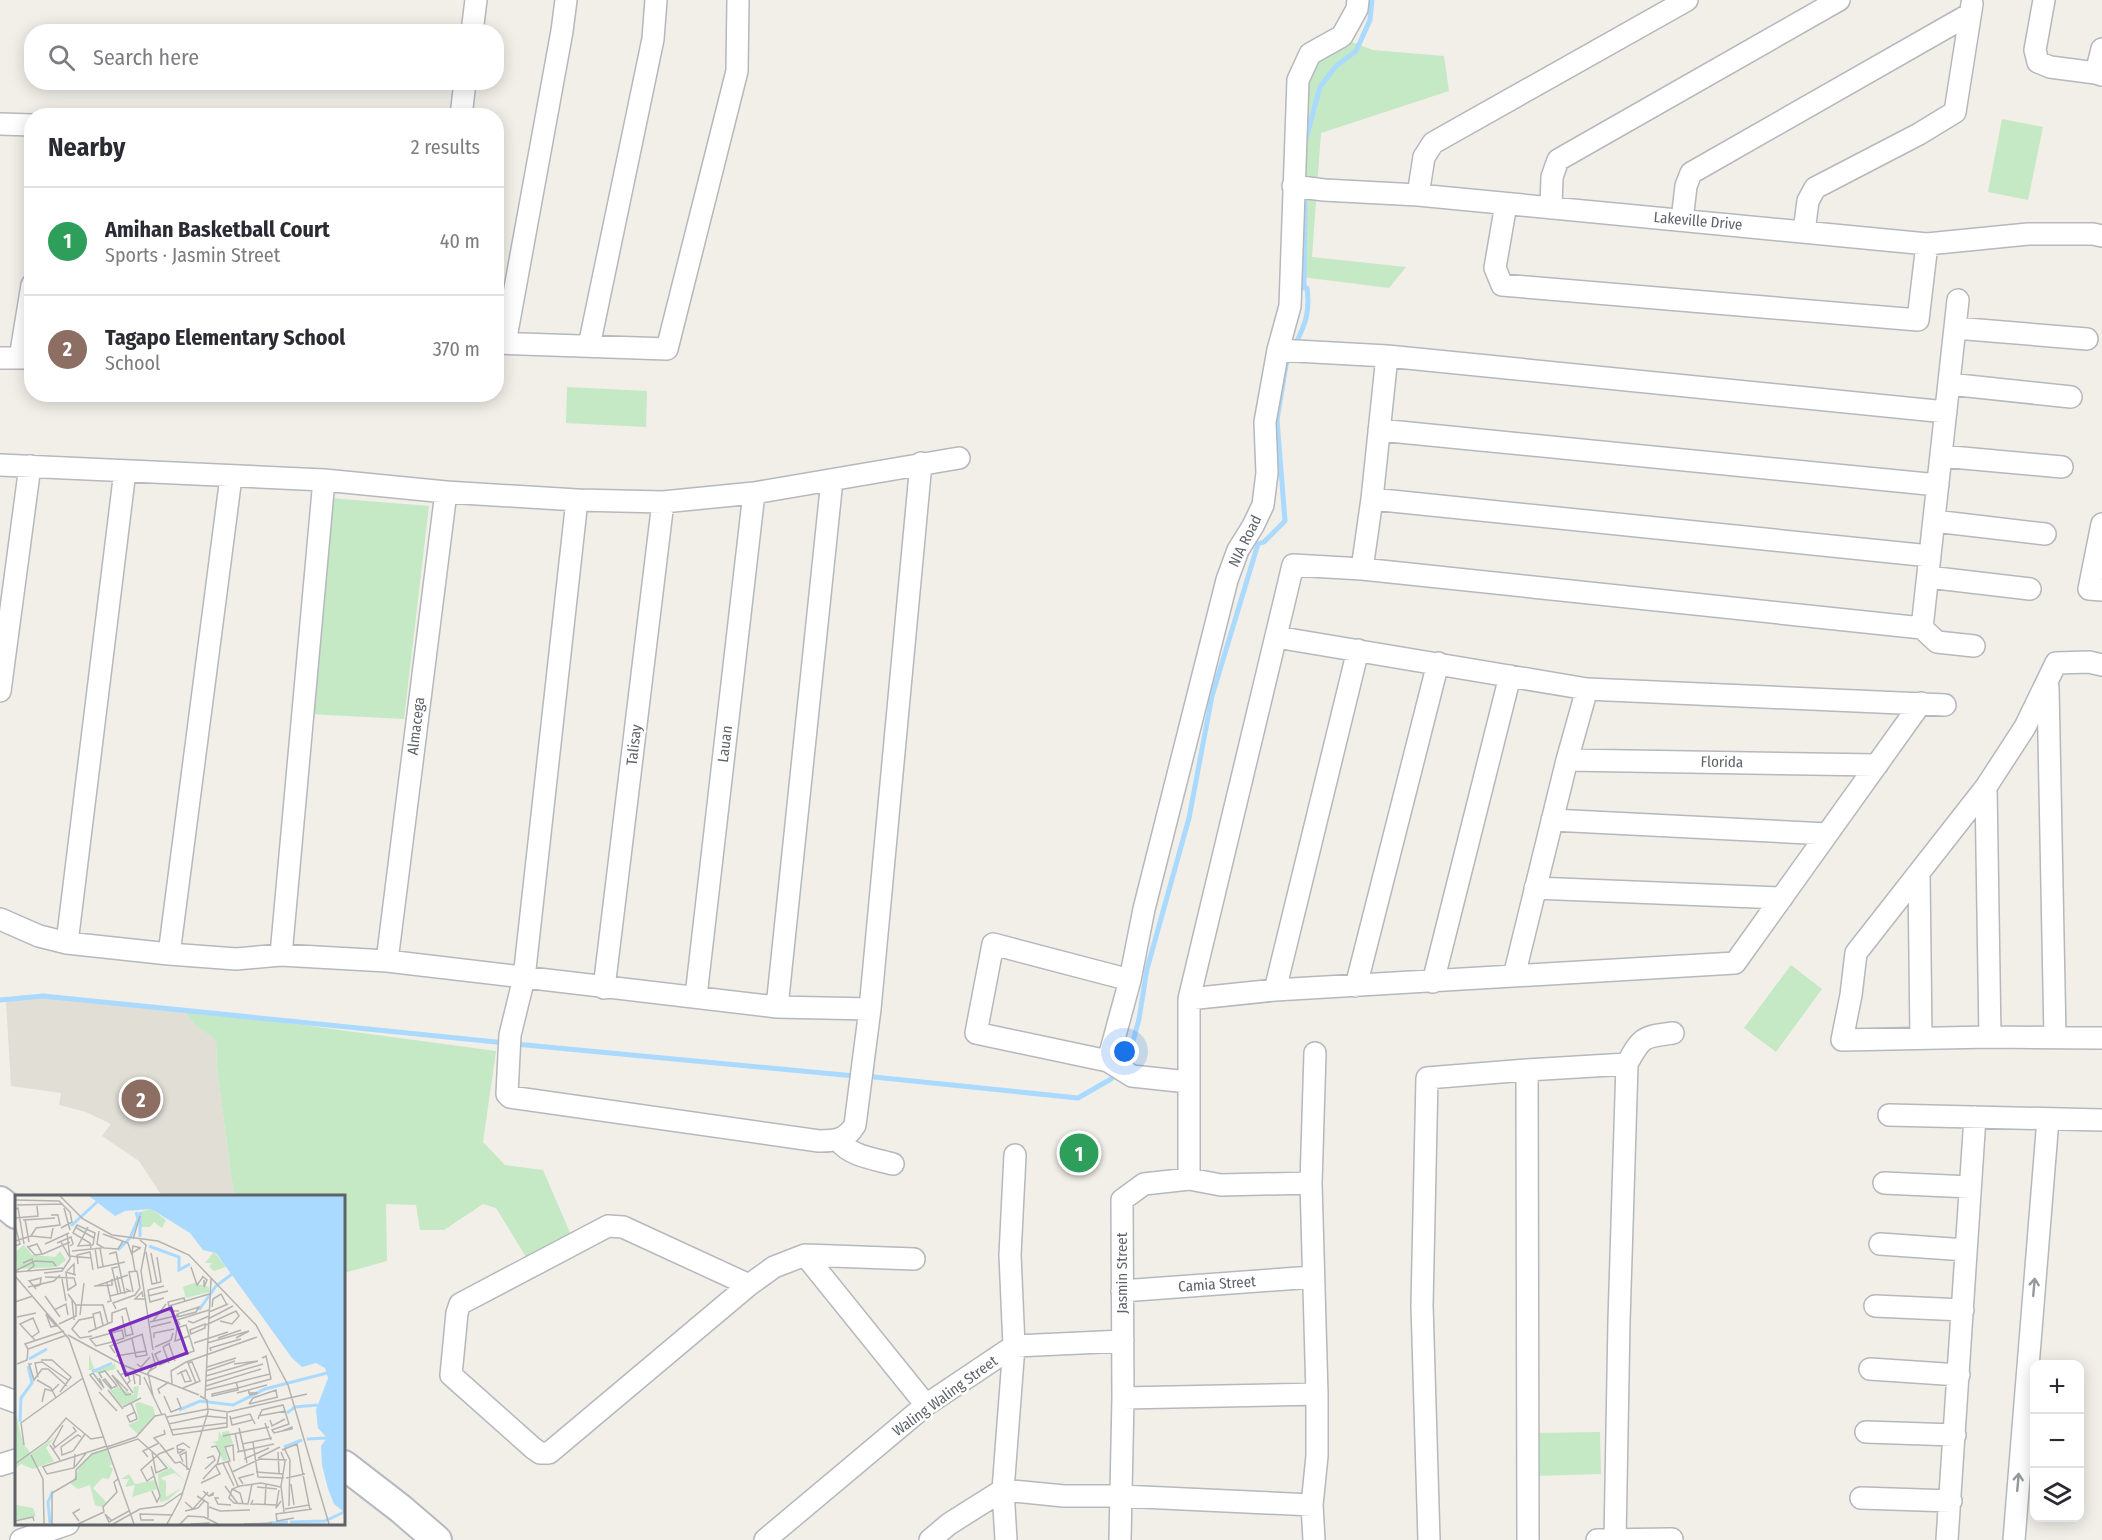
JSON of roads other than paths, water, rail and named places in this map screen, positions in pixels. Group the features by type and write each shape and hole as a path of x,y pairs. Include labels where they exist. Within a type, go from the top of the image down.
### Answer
{"main road":[{"path":"0,1201 15,1213"},
{"path":"345,1466 437,1540"}],"street":[{"path":"473,24 476,0"},
{"path":"504,328 562,31 566,0"},
{"path":"589,346 653,39 656,0"},
{"path":"504,343 667,349 737,71 738,0"},
{"name":"NIA Road","path":"1108,1061 1130,980 1144,909 1227,580 1238,550 1254,526 1263,505 1267,473 1265,422 1286,351 1290,306 1298,80 1310,54 1342,36 1357,9 1358,0"},
{"path":"1419,195 1425,157 1433,143 1687,0"},
{"path":"1551,208 1552,177 1558,160 1839,0"},
{"path":"2044,0 2035,50 2038,62 2050,67 2099,74 2102,49"},
{"path":"1682,220 1686,186 1692,173 1971,7"},
{"path":"1804,231 1808,201 1815,188 1919,134 1955,112 1971,7"},
{"path":"462,108 464,90"},
{"path":"0,124 24,125"},
{"name":"Lakeville Drive","path":"1293,186 1419,195 1927,243 2028,234 2102,236"},
{"path":"1506,204 1495,268 1502,285 1918,320 1927,243"},
{"path":"1922,628 1958,300"},
{"path":"17,358 24,324"},
{"path":"1955,328 2087,339"},
{"path":"1286,351 1387,356 1946,412"},
{"path":"1362,569 1387,356"},
{"path":"1949,384 2071,397"},
{"path":"1379,430 1938,485"},
{"path":"1941,456 2062,467"},
{"path":"0,465 324,480 446,492 577,500 663,502 754,493 959,458"},
{"path":"577,500 524,978 509,1042 506,1092 510,1097 819,1141 839,1141 850,1133 855,1125 870,1009 921,463"},
{"path":"0,691 30,466"},
{"path":"67,943 125,471"},
{"path":"170,954 231,477"},
{"path":"281,955 324,480"},
{"path":"777,1007 832,480"},
{"name":"Almacega","path":"387,961 446,492"},
{"name":"Lauan","path":"696,996 754,493"},
{"path":"1372,499 1929,566 2030,589"},
{"name":"Talisay","path":"604,988 663,502"},
{"path":"1934,521 2045,534"},
{"path":"2102,524 2089,589 2102,590"},
{"path":"1188,1179 1189,999 1293,565 1362,569 1922,628 1937,642 1974,646"},
{"path":"1276,636 1587,689 1946,705"},
{"path":"1275,990 1358,650"},
{"path":"2102,665 2090,662 2056,663 2025,727 1986,787 1856,953 1842,1040 1990,1037 2102,1038"},
{"path":"1356,986 1438,663"},
{"path":"1432,982 1510,676"},
{"path":"2048,682 2055,1037"},
{"path":"1514,976 1567,760 1587,689"},
{"path":"1189,999 1275,990 1735,963 1921,703"},
{"path":"2025,727 2048,731"},
{"name":"Florida","path":"1567,760 1876,765"},
{"path":"1986,787 1990,1037"},
{"path":"1552,820 1827,834"},
{"path":"1919,874 1921,1038"},
{"path":"1535,888 1782,898"},
{"path":"0,919 39,936 67,943 170,954 236,959 281,955 387,961 777,1007 870,1009"},
{"path":"1130,980 993,944 976,1033 1108,1061 1132,1076 1188,1082"},
{"path":"1615,1540 1627,1064 1637,1045 1646,1037 1673,1033"},
{"path":"1314,1540 1312,1504 1317,1456 1317,1394 1311,1183 1316,1053"},
{"path":"1429,1540 1422,1305 1427,1078 1627,1064"},
{"path":"1527,1070 1528,1540"},
{"path":"1889,1115 2102,1120"},
{"path":"1947,1540 1975,1117"},
{"path":"2014,1540 2048,1119"},
{"path":"839,1141 843,1147 858,1154 893,1164"},
{"path":"1006,1540 1003,1490 1014,1346 1010,1255 1015,1155"},
{"name":"Jasmin Street","path":"1120,1540 1123,1398 1122,1200 1144,1184 1188,1179 1221,1185 1311,1183"},
{"path":"1884,1183 1970,1187"},
{"path":"749,1285 623,1227 608,1226 460,1305 457,1309 451,1375 533,1448 540,1453 549,1453 749,1285 774,1267 805,1255 914,1259"},
{"path":"1880,1244 1966,1250"},
{"path":"805,1255 926,1406"},
{"name":"Camia Street","path":"1122,1291 1313,1277"},
{"path":"1875,1306 1963,1310"},
{"name":"Waling Waling Street","path":"765,1540 926,1406 1014,1346 1123,1341"},
{"path":"1870,1369 1959,1375"},
{"path":"1123,1398 1317,1394"},
{"path":"0,1396 15,1402"},
{"path":"1866,1432 1955,1435"},
{"path":"0,1465 15,1460"},
{"path":"930,1540 949,1524 1003,1490 1064,1496 1121,1496 1312,1504"},
{"path":"1861,1498 1951,1501"},
{"path":"21,1540 68,1529"},
{"path":"1597,1540 1672,1539"}],"waterway":[{"path":"1306,139 1320,87 1336,66 1356,51 1370,20 1372,0"},
{"path":"1295,345 1304,324 1308,304 1307,288 1304,288 1305,194"},
{"path":"1121,1065 1131,1049 1139,1019 1147,969 1189,818 1212,696 1258,544 1264,542 1285,521 1277,420 1286,365 1290,356"},
{"path":"0,1000 43,996 506,1043"},
{"path":"515,1044 855,1076"},
{"path":"864,1076 1078,1098 1111,1079 1115,1073"}],"place":[{"name":"Tagapo Elementary School","path":"141,1099"},
{"name":"Amihan Basketball Court","path":"1079,1153"}]}
